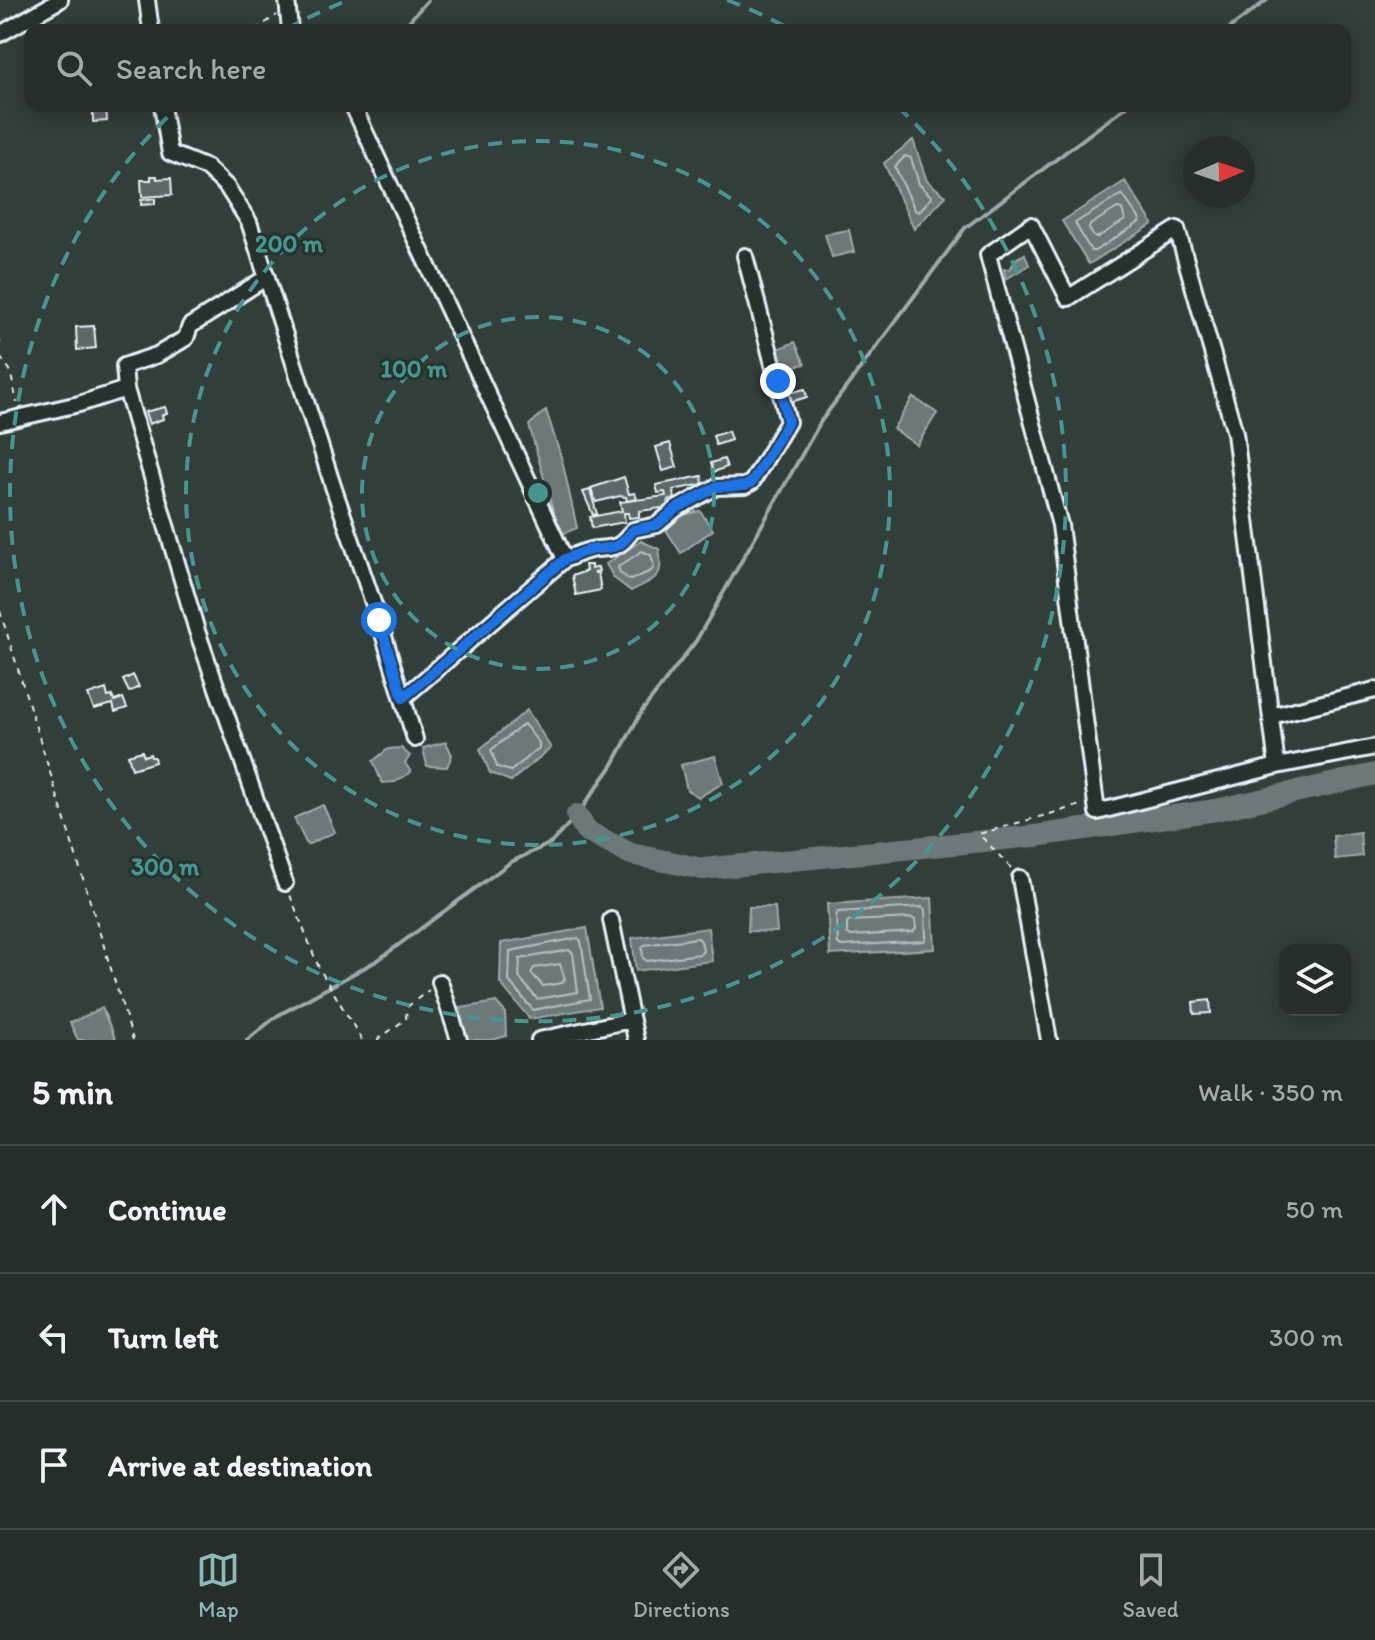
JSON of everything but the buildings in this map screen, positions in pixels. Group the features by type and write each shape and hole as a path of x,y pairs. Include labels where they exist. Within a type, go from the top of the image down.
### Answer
{"street":[{"path":"0,34 60,0"},
{"path":"147,0 150,24"},
{"path":"287,4 289,24"},
{"path":"163,112 170,153 207,168 227,187 249,222 415,739"},
{"path":"356,112 565,559"},
{"path":"1277,766 1235,433 1177,229 1068,298 1031,225 988,255 1060,525 1097,812 1277,766 1375,747"},
{"path":"403,698 565,559 598,549 606,551 624,543 633,530 657,525 676,509 716,487 745,486 752,482 788,422 745,256"},
{"path":"267,277 190,326 186,338 173,347 124,366 126,389 197,631 285,883"},
{"path":"0,422 126,389"},
{"path":"1271,716 1375,690"},
{"path":"1020,878 1049,1040"},
{"path":"611,920 636,1040"},
{"path":"440,982 459,1040"},
{"path":"539,1040 631,1020"}],"path":[{"path":"262,24 287,4"},
{"path":"0,357 10,370 20,418"},
{"path":"0,611 133,1040"},
{"path":"1020,878 979,834 1095,800"},
{"path":"285,883 319,968 362,1040"},
{"path":"377,1040 406,1019 407,1007 440,982"}],"water":[{"path":"913,140 927,181 946,196 914,229 884,163"},
{"path":"1125,181 1153,224 1089,264 1062,221"},
{"path":"849,230 854,252 832,257 825,234"},
{"path":"1025,254 1029,265 1006,279 1004,269 1010,269 1017,258"},
{"path":"795,342 805,364 782,369 775,350"},
{"path":"913,397 937,413 917,445 893,429"},
{"path":"546,410 562,460 577,528 560,535 529,425"},
{"path":"700,511 713,530 681,553 666,530 680,516"},
{"path":"641,541 659,549 661,566 652,580 631,591 614,578 606,564"},
{"path":"527,710 551,748 511,781 490,773 480,749"},
{"path":"446,742 452,755 447,767 427,766 423,748"},
{"path":"401,748 410,756 405,763 411,772 395,782 382,783 373,761 388,749"},
{"path":"715,756 723,783 699,797 687,790 681,765"},
{"path":"323,805 335,832 307,845 294,818"},
{"path":"1360,832 1362,856 1335,859 1333,836"},
{"path":"932,898 935,949 830,955 827,904"},
{"path":"749,907 775,907 777,932 748,931"},
{"path":"587,928 600,1007 530,1019 500,983 501,943"},
{"path":"708,928 712,961 636,971 632,938"},
{"path":"496,1002 505,1012 506,1036 492,1040 466,1040 461,1008"},
{"path":"102,1008 116,1040 78,1040 70,1023"}],"waterway":[{"path":"406,24 428,0"},
{"path":"1235,24 1267,0"},
{"path":"247,1040 277,1016 378,960 511,862 551,843 577,815 612,766 642,711 696,641 821,421 965,228 1119,112"},
{"path":"577,815 586,831 631,854 703,869 1035,836 1216,810 1375,774"}],"route":[{"path":"379,620 403,698 565,559 586,551 606,551 624,543 633,530 657,525 705,491 716,487 745,486 752,482 788,422 778,381"}]}
